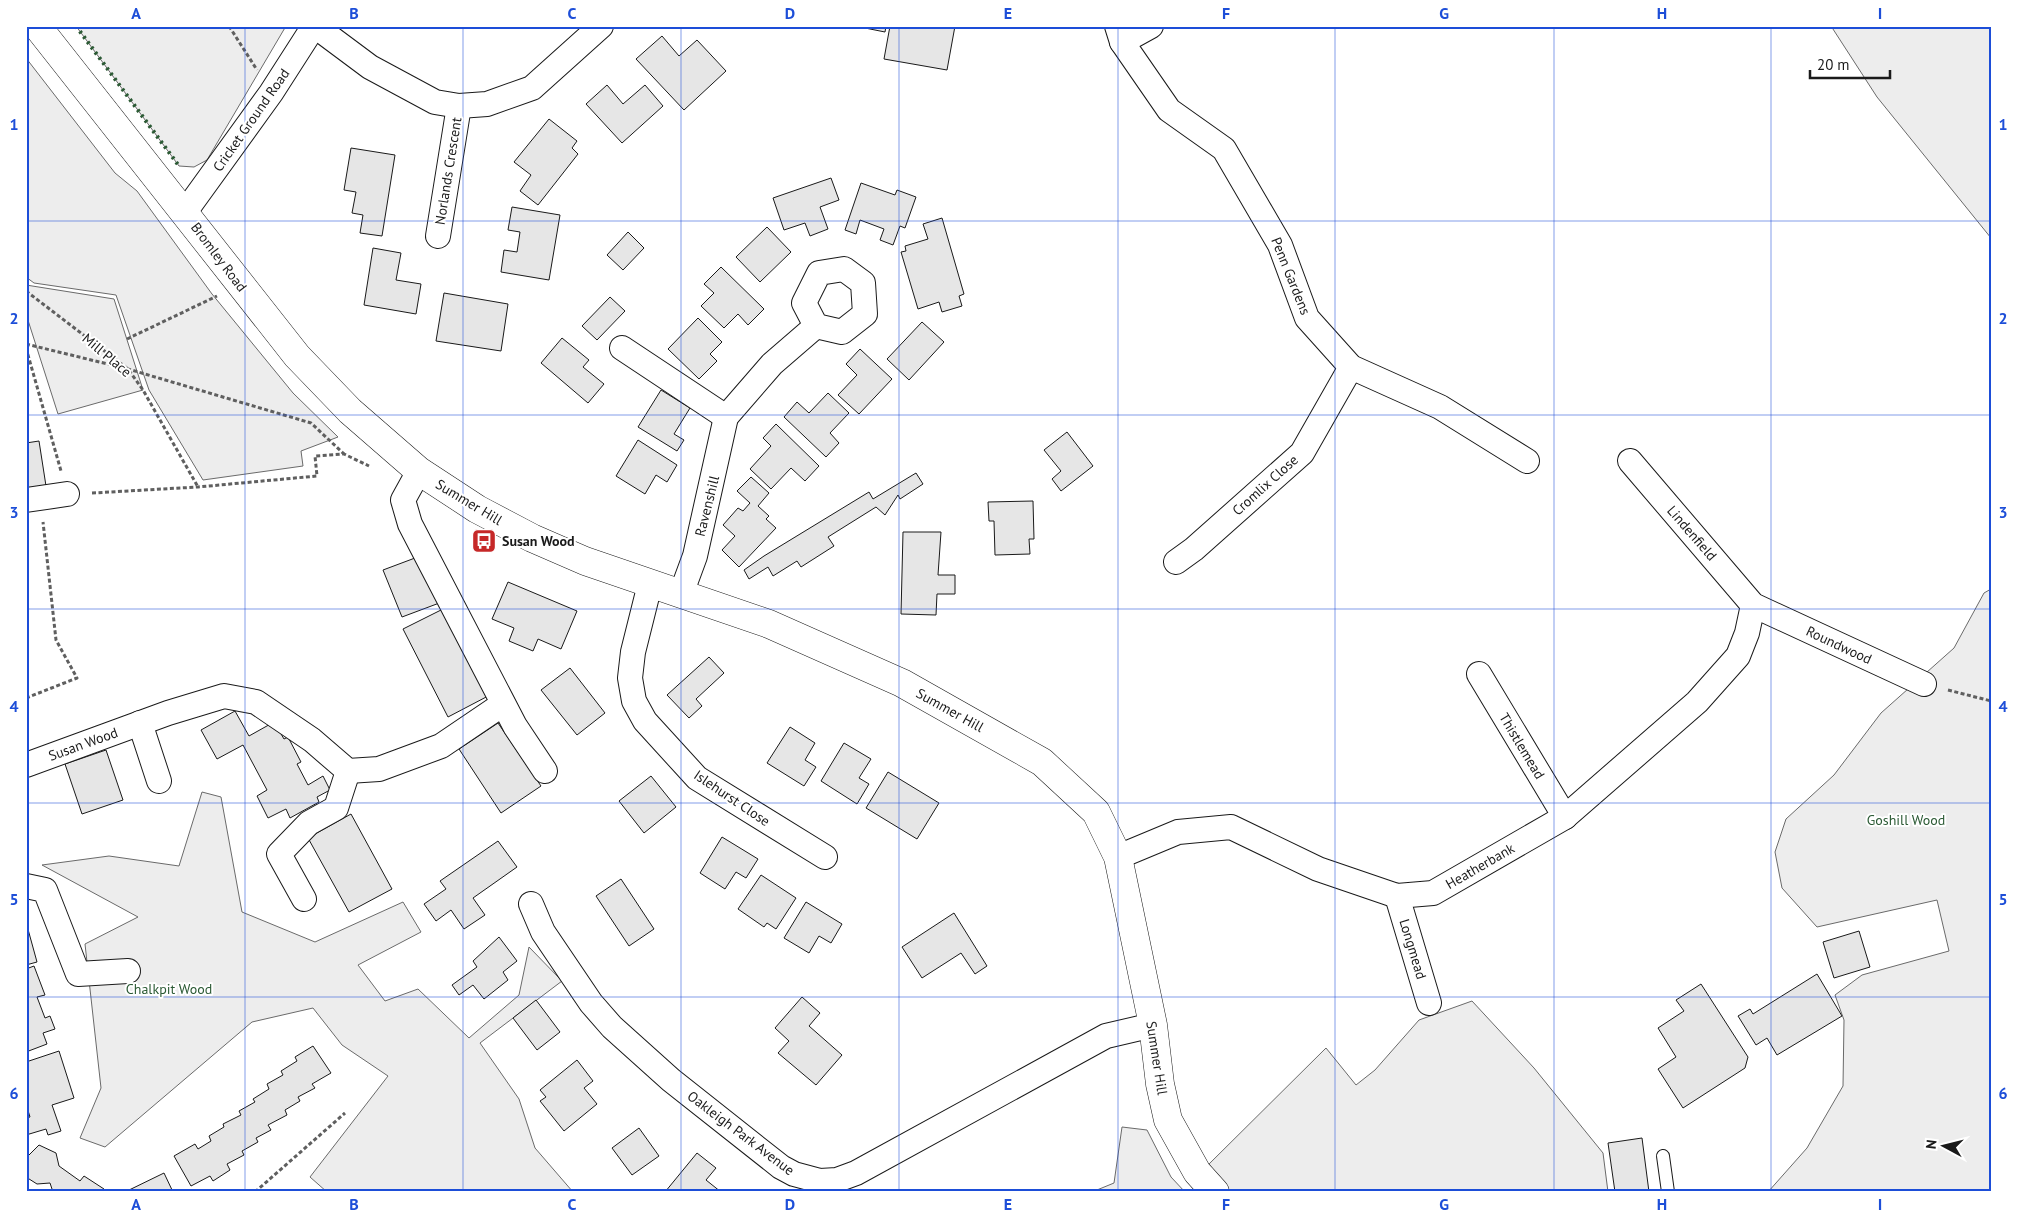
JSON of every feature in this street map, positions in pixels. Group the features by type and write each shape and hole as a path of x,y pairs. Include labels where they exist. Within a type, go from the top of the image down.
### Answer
{"main road":[{"name":"Bromley Road","path":"37,26 121,135 186,212 240,285 297,356 350,410 419,471"},
{"name":"Summer Hill","path":"419,471 477,509 532,538 585,561 769,624 902,683 1042,762 1096,812 1118,856 1153,1025 1160,1084 1168,1120 1197,1172 1215,1192"}],"street":[{"name":"Cricket Ground Road","path":"186,212 271,93 314,26"},
{"name":"Norlands Crescent","path":"314,26 370,68 435,102 459,106 487,104 532,88 601,26"},
{"path":"1120,34 1151,26"},
{"name":"Penn Gardens","path":"1120,34 1169,110 1224,149 1280,244 1307,318 1351,367 1440,407 1527,461"},
{"name":"Norlands Crescent","path":"438,236 459,106"},
{"path":"622,348 726,416 772,364 816,326"},
{"name":"Cromlix Close","path":"1176,562 1194,550 1302,453 1351,367"},
{"name":"Ravenshill","path":"681,594 695,556 717,464 726,416"},
{"name":"Lindenfield","path":"1630,461 1753,605"},
{"path":"419,471 403,500 410,524 514,726 545,771"},
{"path":"26,500 67,494"},
{"name":"Islehurst Close","path":"650,584 633,652 630,678 634,701 644,721 697,778 824,857"},
{"name":"Roundwood","path":"1753,605 1924,684"},
{"name":"Heatherbank","path":"1118,856 1178,832 1231,827 1318,869 1397,896 1433,893 1565,817 1697,702 1738,656 1747,633 1753,605"},
{"name":"Thistlemead","path":"1479,674 1565,817"},
{"name":"Susan Wood","path":"26,765 140,723 224,696 256,702 312,740 348,771"},
{"path":"304,899 279,854 309,823 336,808 348,771 379,769 441,746 503,704"},
{"path":"140,723 159,781"},
{"path":"26,886 45,890 78,974 128,971"},
{"name":"Longmead","path":"1397,896 1429,1003"},
{"name":"Oakleigh Park Avenue","path":"531,904 551,945 591,1003 612,1027 671,1080 781,1167 805,1178 837,1180 856,1173 1106,1036 1153,1025"}],"lane":[{"path":"1663,1156 1668,1192"}],"path":[{"path":"229,26 271,93"},
{"path":"127,339 240,285"},
{"name":"Mill Place","path":"26,291 128,369 143,390 198,487"},
{"path":"26,344 128,369 311,422 344,454 373,468"},
{"path":"26,348 67,494 198,487 318,476 315,456 344,454"},
{"path":"26,698 77,678 56,640 42,521"},
{"path":"1924,684 1991,700"},
{"path":"255,1192 345,1113"}],"shaded area":[{"path":"76,26 286,26 207,160 194,167 179,166"},
{"path":"1831,26 1991,26 1991,238 1877,97"},
{"path":"26,58 115,173 137,191 212,294 293,393 338,437 301,451 303,466 203,480 149,390 116,295 34,283 26,277"},
{"path":"26,285 114,299 143,390 58,414 26,314"},
{"name":"Goshill Wood","path":"1991,589 1991,1192 1768,1192 1807,1148 1843,1086 1844,1020 1835,995 1862,975 1949,951 1937,900 1817,927 1782,888 1775,852 1786,819 1834,775 1881,713 1954,648 1984,593"},
{"name":"Chalkpit Wood","path":"202,792 221,797 242,912 315,942 403,902 421,932 358,965 385,1001 418,989 469,1038 519,995 529,947 562,981 480,1043 519,1099 535,1148 573,1192 327,1192 310,1177 388,1076 342,1045 313,1008 252,1022 105,1147 80,1138 101,1088 85,944 138,917 42,865 109,856 179,866"},
{"path":"1472,1001 1534,1068 1603,1153 1608,1192 1227,1192 1205,1168 1326,1048 1356,1085 1375,1070 1419,1020"},
{"path":"1122,1127 1147,1130 1171,1177 1185,1192 1092,1192 1114,1183"}],"building":[{"path":"855,26 886,26 885,32"},
{"path":"890,26 955,26 947,70 884,59"},
{"path":"662,36 679,56 697,40 726,71 684,110 636,59"},
{"path":"607,85 623,104 645,85 663,106 622,143 586,104"},
{"path":"549,119 577,141 572,148 578,154 538,205 520,191 531,175 514,162"},
{"path":"351,148 395,155 382,236 360,233 363,215 352,213 356,192 344,190"},
{"path":"831,178 839,200 820,207 828,229 810,236 805,223 784,230 773,198"},
{"path":"861,183 895,195 897,190 916,197 905,228 900,226 893,245 880,240 884,229 860,220 856,234 845,230"},
{"path":"512,207 560,215 549,280 501,272 504,250 517,252 520,232 508,230"},
{"path":"942,218 964,294 959,296 962,306 942,312 939,302 918,309 901,252 906,251 905,246 928,239 923,224"},
{"path":"767,227 791,252 760,282 736,257"},
{"path":"628,232 644,248 623,270 607,255"},
{"path":"373,248 401,253 396,280 421,284 416,314 364,305"},
{"path":"721,267 764,309 748,325 738,314 724,328 701,306 714,293 704,284"},
{"path":"444,293 508,304 501,351 436,341"},
{"path":"610,297 625,311 597,340 582,326"},
{"path":"698,318 722,342 710,354 717,361 699,379 668,349"},
{"path":"922,322 944,342 909,380 887,359"},
{"path":"562,338 589,360 583,367 604,384 588,403 541,363"},
{"path":"860,349 892,379 859,414 838,395 857,375 846,364"},
{"path":"661,390 690,408 674,434 684,440 677,451 638,427"},
{"path":"828,393 849,413 830,433 839,443 826,457 784,417 797,402 809,413"},
{"path":"776,424 819,466 805,481 791,468 771,489 750,469 771,446 763,438"},
{"path":"1067,432 1093,466 1061,491 1052,479 1061,471 1044,450"},
{"path":"638,440 677,465 667,482 656,475 645,494 616,476"},
{"path":"39,441 46,486 26,489 26,443"},
{"path":"916,473 923,484 900,499 898,495 885,515 876,507 828,537 834,546 801,567 797,561 773,576 768,567 749,579 744,570 764,556 869,492 873,499"},
{"path":"751,477 769,493 758,506 769,516 766,519 776,528 739,567 722,550 735,536 723,525 738,508 743,511 750,503 737,491"},
{"path":"1033,501 1034,539 1029,539 1030,554 995,555 994,521 989,521 988,502"},
{"path":"903,532 941,532 938,575 955,575 955,594 937,594 936,615 901,614"},
{"path":"423,555 442,602 402,617 383,570"},
{"path":"508,582 577,611 561,649 538,639 533,651 509,641 514,628 492,619"},
{"path":"445,608 490,695 448,717 403,629"},
{"path":"709,657 724,673 696,699 702,706 689,718 667,695"},
{"path":"570,668 605,713 577,735 541,690"},
{"path":"235,711 249,736 274,722 284,739 288,737 301,762 297,764 308,785 323,776 330,790 317,797 319,802 290,818 286,809 268,818 257,796 267,790 243,745 217,759 201,730"},
{"path":"498,723 541,786 501,813 459,749"},
{"path":"790,727 815,743 805,760 816,767 804,786 767,763"},
{"path":"844,743 871,759 859,778 869,784 857,804 821,781"},
{"path":"106,750 123,800 82,814 65,764"},
{"path":"888,772 939,803 917,839 866,808"},
{"path":"651,776 676,807 644,833 619,801"},
{"path":"351,814 392,889 349,912 308,838"},
{"path":"722,837 758,859 746,878 736,872 725,889 700,873"},
{"path":"498,841 517,867 473,898 485,915 464,929 451,910 436,921 424,904 446,889 440,881"},
{"path":"761,875 796,898 776,929 767,923 764,927 738,909"},
{"path":"621,879 654,929 629,946 596,896"},
{"path":"806,902 842,924 831,943 819,936 809,953 784,938"},
{"path":"954,913 987,966 975,974 961,953 922,978 902,947"},
{"path":"26,922 37,962 26,965"},
{"path":"1859,931 1870,967 1834,978 1823,942"},
{"path":"499,937 517,961 503,972 508,980 484,999 473,985 459,995 452,985 477,967 473,961"},
{"path":"34,966 45,995 37,997 45,1018 50,1016 55,1029 43,1033 47,1044 26,1052 26,969"},
{"path":"1817,974 1842,1016 1777,1055 1767,1038 1756,1045 1738,1016 1750,1009 1753,1014"},
{"path":"1701,984 1748,1057 1745,1068 1683,1108 1658,1069 1676,1057 1658,1028 1684,1011 1676,1000"},
{"path":"802,997 820,1013 809,1026 842,1055 816,1085 778,1053 789,1041 775,1028"},
{"path":"536,1000 560,1032 537,1050 513,1018"},
{"path":"313,1046 331,1073 312,1084 315,1088 298,1097 300,1101 285,1110 287,1115 268,1125 271,1130 256,1138 258,1142 242,1151 244,1155 227,1164 230,1170 213,1181 210,1176 191,1186 174,1156 195,1144 198,1149 211,1141 209,1136 224,1127 223,1124 241,1115 239,1111 255,1102 253,1099 269,1089 267,1084 283,1075 281,1071 297,1061 295,1057"},
{"path":"59,1051 74,1098 52,1105 61,1131 48,1135 46,1129 26,1135 26,1118 30,1117 26,1104 26,1062"},
{"path":"577,1060 593,1081 584,1088 597,1104 564,1131 540,1101 546,1097 540,1090"},
{"path":"639,1128 659,1156 632,1175 612,1148"},
{"path":"1642,1138 1649,1192 1615,1192 1608,1143"},
{"path":"39,1145 56,1153 59,1166 80,1181 84,1176 104,1189 101,1192 53,1192 50,1183 37,1184 26,1177 26,1158"},
{"path":"697,1153 716,1168 706,1180 721,1192 665,1192"},
{"path":"164,1173 173,1192 125,1192"}],"hedge":[{"path":"76,26 179,166"}],"place":[{"name":"Susan Wood","path":"484,541"}]}
